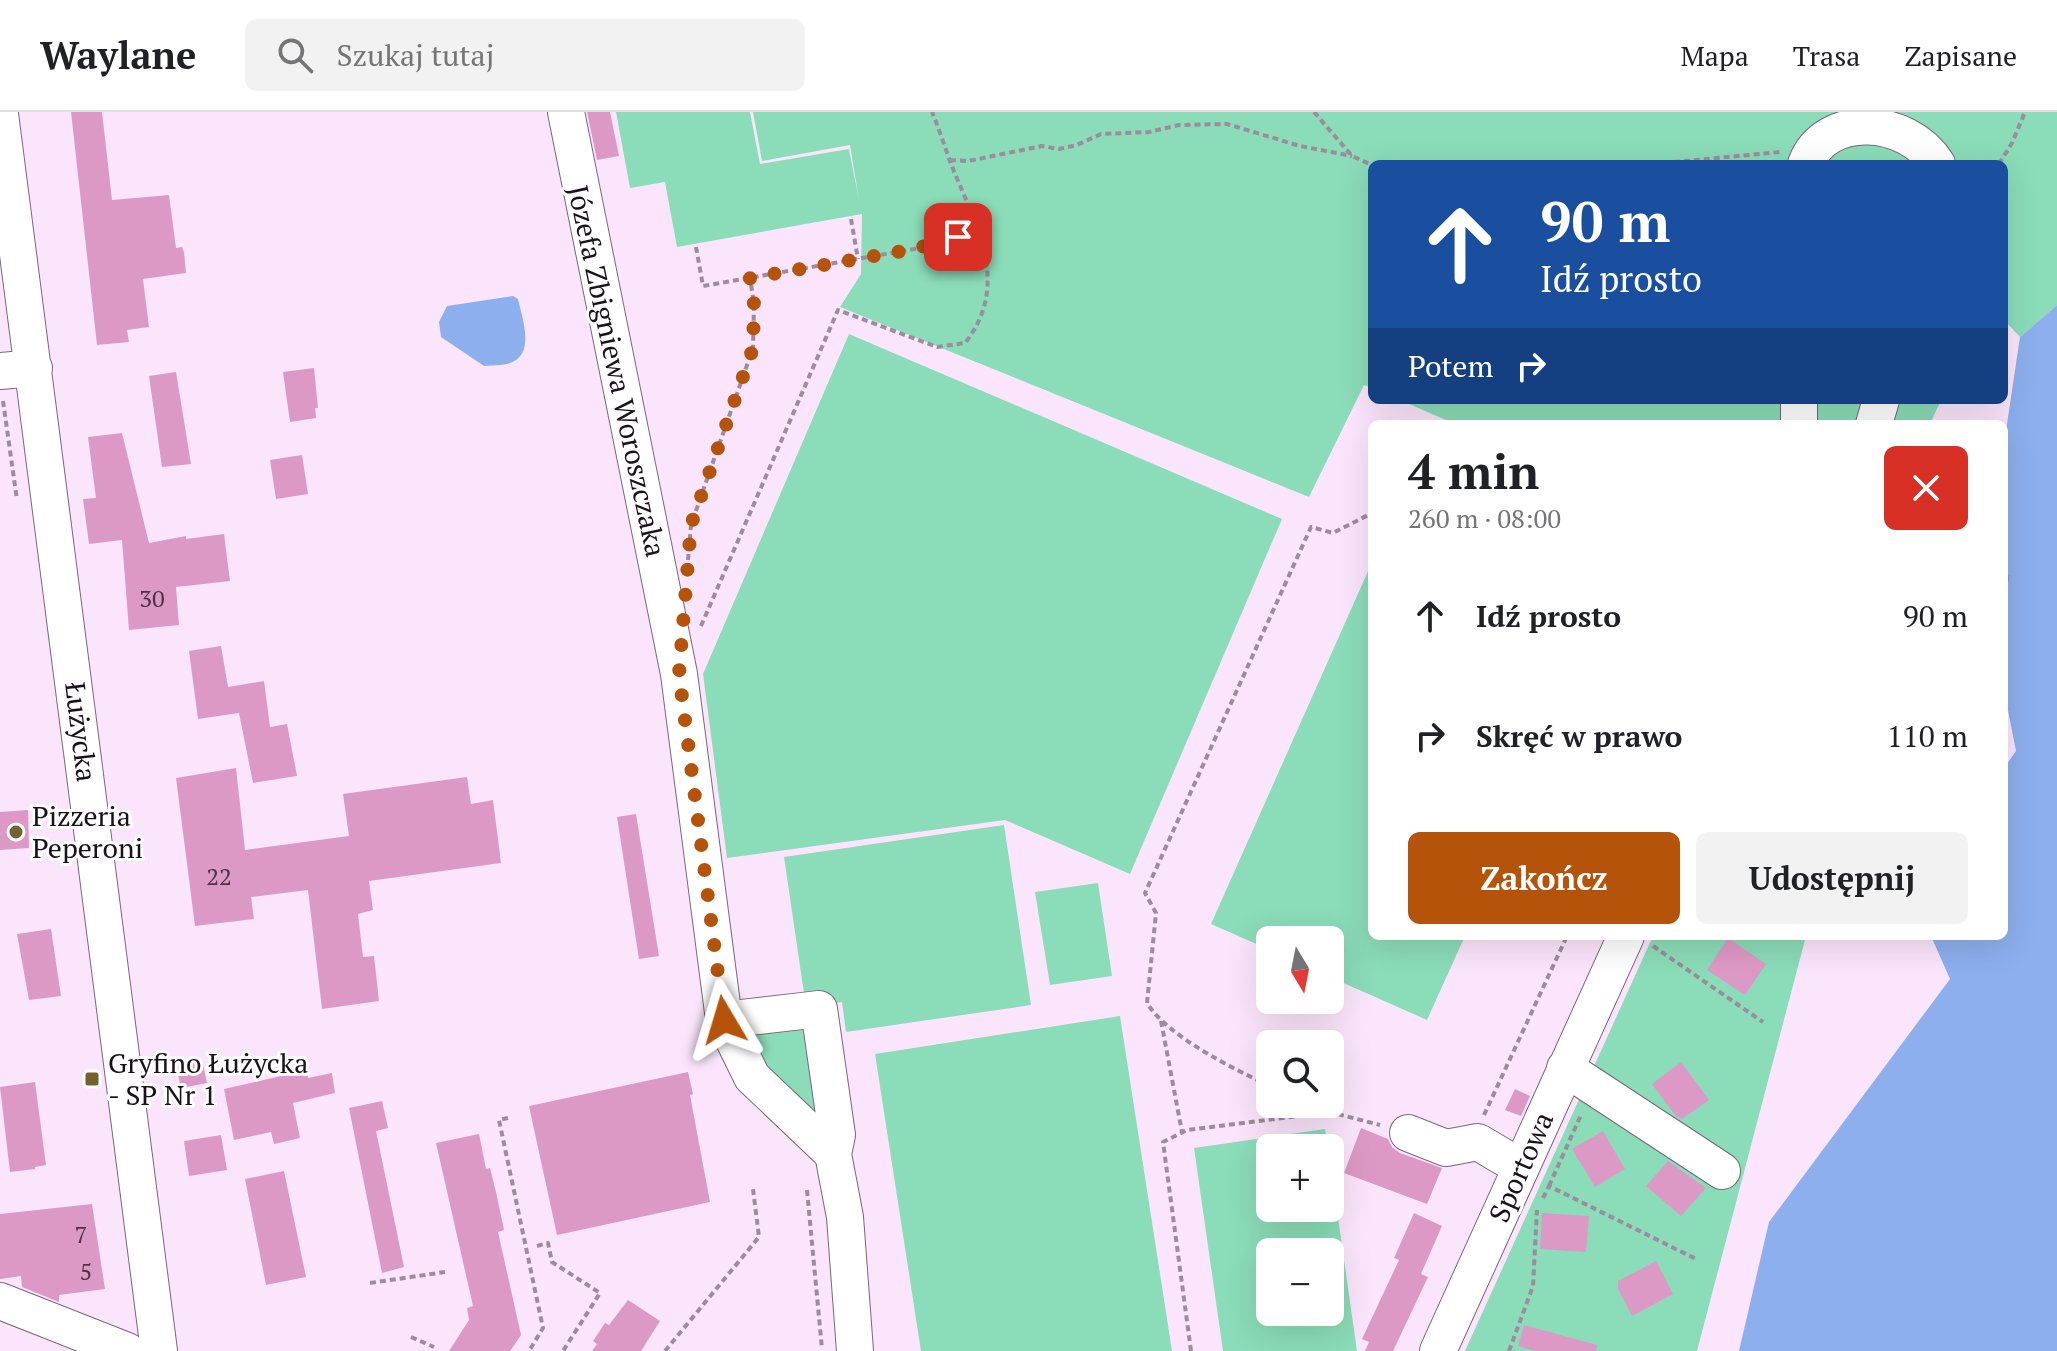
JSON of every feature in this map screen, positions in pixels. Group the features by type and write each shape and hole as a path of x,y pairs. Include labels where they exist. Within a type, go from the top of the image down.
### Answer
{"street":[{"name":"Józefa Zbigniewa Woroszczaka","path":"566,112 679,674 724,1020 752,1077 836,1170"},
{"name":"Łużycka","path":"0,114 17,369 159,1351"},
{"path":"1808,156 1837,130 1856,123 1878,123 1896,128 1924,146 1934,160"},
{"name":"Sportowa","path":"1438,1351 1535,1177 1580,1077 1604,983 1638,941"},
{"path":"724,1020 819,1009 837,1135 836,1170 845,1217 855,1351"},
{"path":"1580,1077 1722,1171"},
{"path":"1408,1133 1446,1148 1478,1142 1535,1177"},
{"path":"0,1301 127,1351"}],"path":[{"path":"698,633 838,310 937,347 965,343 982,315 989,285 980,232 932,112"},
{"path":"1314,112 1352,156"},
{"path":"2001,160 2025,112"},
{"path":"950,160 968,161 1042,146 1059,149 1101,134 1149,132 1179,125 1227,124 1300,146 1352,156 1368,163"},
{"path":"1731,160 1808,156"},
{"path":"851,219 858,259"},
{"path":"696,247 703,286 914,249 980,232"},
{"path":"688,570 691,525 753,348 754,304 750,278"},
{"path":"1256,1079 1228,1066 1161,1020 1147,1003 1156,913 1145,893 1311,527 1333,533 1368,515"},
{"path":"1471,1143 1565,940"},
{"path":"1638,941 1763,1022"},
{"path":"1161,1020 1182,1132"},
{"path":"1509,1351 1533,1286 1537,1210 1535,1177 1580,1077"},
{"path":"1344,1116 1408,1133"},
{"path":"508,1118 499,1120 543,1328 529,1351"},
{"path":"1191,1351 1163,1142 1182,1132 1286,1118"},
{"path":"822,1351 836,1170"},
{"path":"1535,1177 1698,1260"},
{"path":"665,1351 759,1237 753,1189"},
{"path":"537,1246 548,1243 552,1262 600,1293 563,1351"},
{"path":"370,1283 445,1272"},
{"path":"411,1337 434,1347"}],"green space":[{"path":"616,112 750,112 760,164 849,149 859,200 850,145 762,161 753,112 2057,112 2057,305 2020,337 2008,324 2008,160 1368,160 1368,386 1364,385 1309,497 840,307 861,274 862,214 677,247 665,182 630,188"},
{"path":"849,334 1282,519 1130,874 1005,820 727,858 703,674"},
{"path":"1409,404 1939,404 1932,420 1446,420"},
{"path":"1368,571 1368,940 1463,940 1427,1020 1344,983 1344,926 1256,926 1256,944 1211,924"},
{"path":"1004,825 1031,1005 846,1032 842,1002 806,1007 784,857"},
{"path":"1098,883 1112,976 1050,985 1035,892"},
{"path":"1651,940 1805,940 1697,1351 1465,1351"},
{"path":"819,1009 833,1154 724,1020"},
{"path":"1120,1016 1172,1351 921,1351 875,1054"},
{"path":"1325,1129 1326,1134 1291,1134"},
{"path":"1256,1139 1256,1222 1339,1222 1341,1238 1256,1238 1256,1326 1344,1326 1344,1260 1357,1351 1223,1351 1194,1148"}],"water":[{"path":"513,296 518,299 525,344 523,352 510,363 484,366 441,337 439,322 447,306"},
{"path":"2057,305 2057,1351 1739,1351 1769,1222 1950,979 1933,940 2008,940 2008,762 2016,751 2008,710 2008,420 2020,337"}],"building":[{"path":"71,112 102,112 112,200 169,195 176,248 182,247 184,252 186,273 143,279 149,327 127,330 129,342 97,345"},
{"path":"587,112 610,112 619,156 597,160"},
{"path":"314,368 316,418 290,422 283,372"},
{"path":"176,372 191,464 162,467 149,376"},
{"path":"122,433 149,543 186,536 186,539 224,534 230,581 176,587 179,625 129,630 122,540 89,544 83,499 96,498 88,437"},
{"path":"302,455 308,494 276,499 270,460"},
{"path":"221,646 228,687 264,681 270,727 287,724 297,776 253,783 239,713 198,719 189,651"},
{"path":"236,768 245,850 349,836 343,794 467,777 471,804 493,800 501,863 369,881 373,910 358,914 363,957 374,956 379,1001 322,1009 308,890 251,897 254,919 195,926 176,778"},
{"path":"28,810 29,848 0,850 0,812"},
{"path":"636,814 659,956 639,959 617,817"},
{"path":"51,929 61,996 29,1000 17,934"},
{"path":"1727,940 1766,964 1745,995 1707,970"},
{"path":"202,1060 207,1083 181,1088 176,1066"},
{"path":"1681,1062 1709,1100 1682,1119 1675,1115 1652,1084"},
{"path":"307,1070 308,1078 332,1073 335,1093 293,1103 300,1138 274,1144 271,1132 234,1140 224,1089"},
{"path":"688,1072 710,1202 557,1235 529,1106"},
{"path":"35,1082 46,1165 10,1172 0,1087"},
{"path":"1515,1089 1530,1096 1521,1116 1505,1110"},
{"path":"382,1101 388,1128 376,1131 404,1267 382,1273 349,1108"},
{"path":"1361,1128 1388,1139 1400,1153 1442,1168 1427,1204 1344,1173"},
{"path":"1603,1131 1625,1169 1595,1187 1572,1149"},
{"path":"479,1134 504,1230 498,1232 521,1335 510,1351 449,1351 469,1320 467,1308 473,1306 436,1143"},
{"path":"221,1135 227,1170 189,1176 184,1141"},
{"path":"1668,1161 1706,1188 1681,1216 1646,1186"},
{"path":"284,1171 306,1277 266,1285 245,1179"},
{"path":"92,1204 105,1289 59,1295 59,1302 22,1287 21,1276 0,1279 0,1214"},
{"path":"1414,1213 1442,1226 1421,1274 1428,1277 1393,1351 1365,1351 1369,1342 1362,1339 1399,1260 1394,1258"},
{"path":"1542,1213 1589,1216 1586,1252 1540,1249"},
{"path":"1656,1261 1673,1294 1632,1316 1618,1289 1618,1281"},
{"path":"628,1300 660,1321 641,1351 592,1351 597,1344 593,1341 605,1323 609,1325"},
{"path":"1524,1325 1597,1345 1596,1351 1535,1351 1518,1346"}],"place":[{"name":"Pizzeria Peperoni","path":"16,832"},
{"name":"Gryfino Łużycka - SP Nr 1","path":"92,1079"}],"route":[{"path":"724,1020 679,674 691,525 753,348 754,304 750,278 914,249 958,237"}]}
